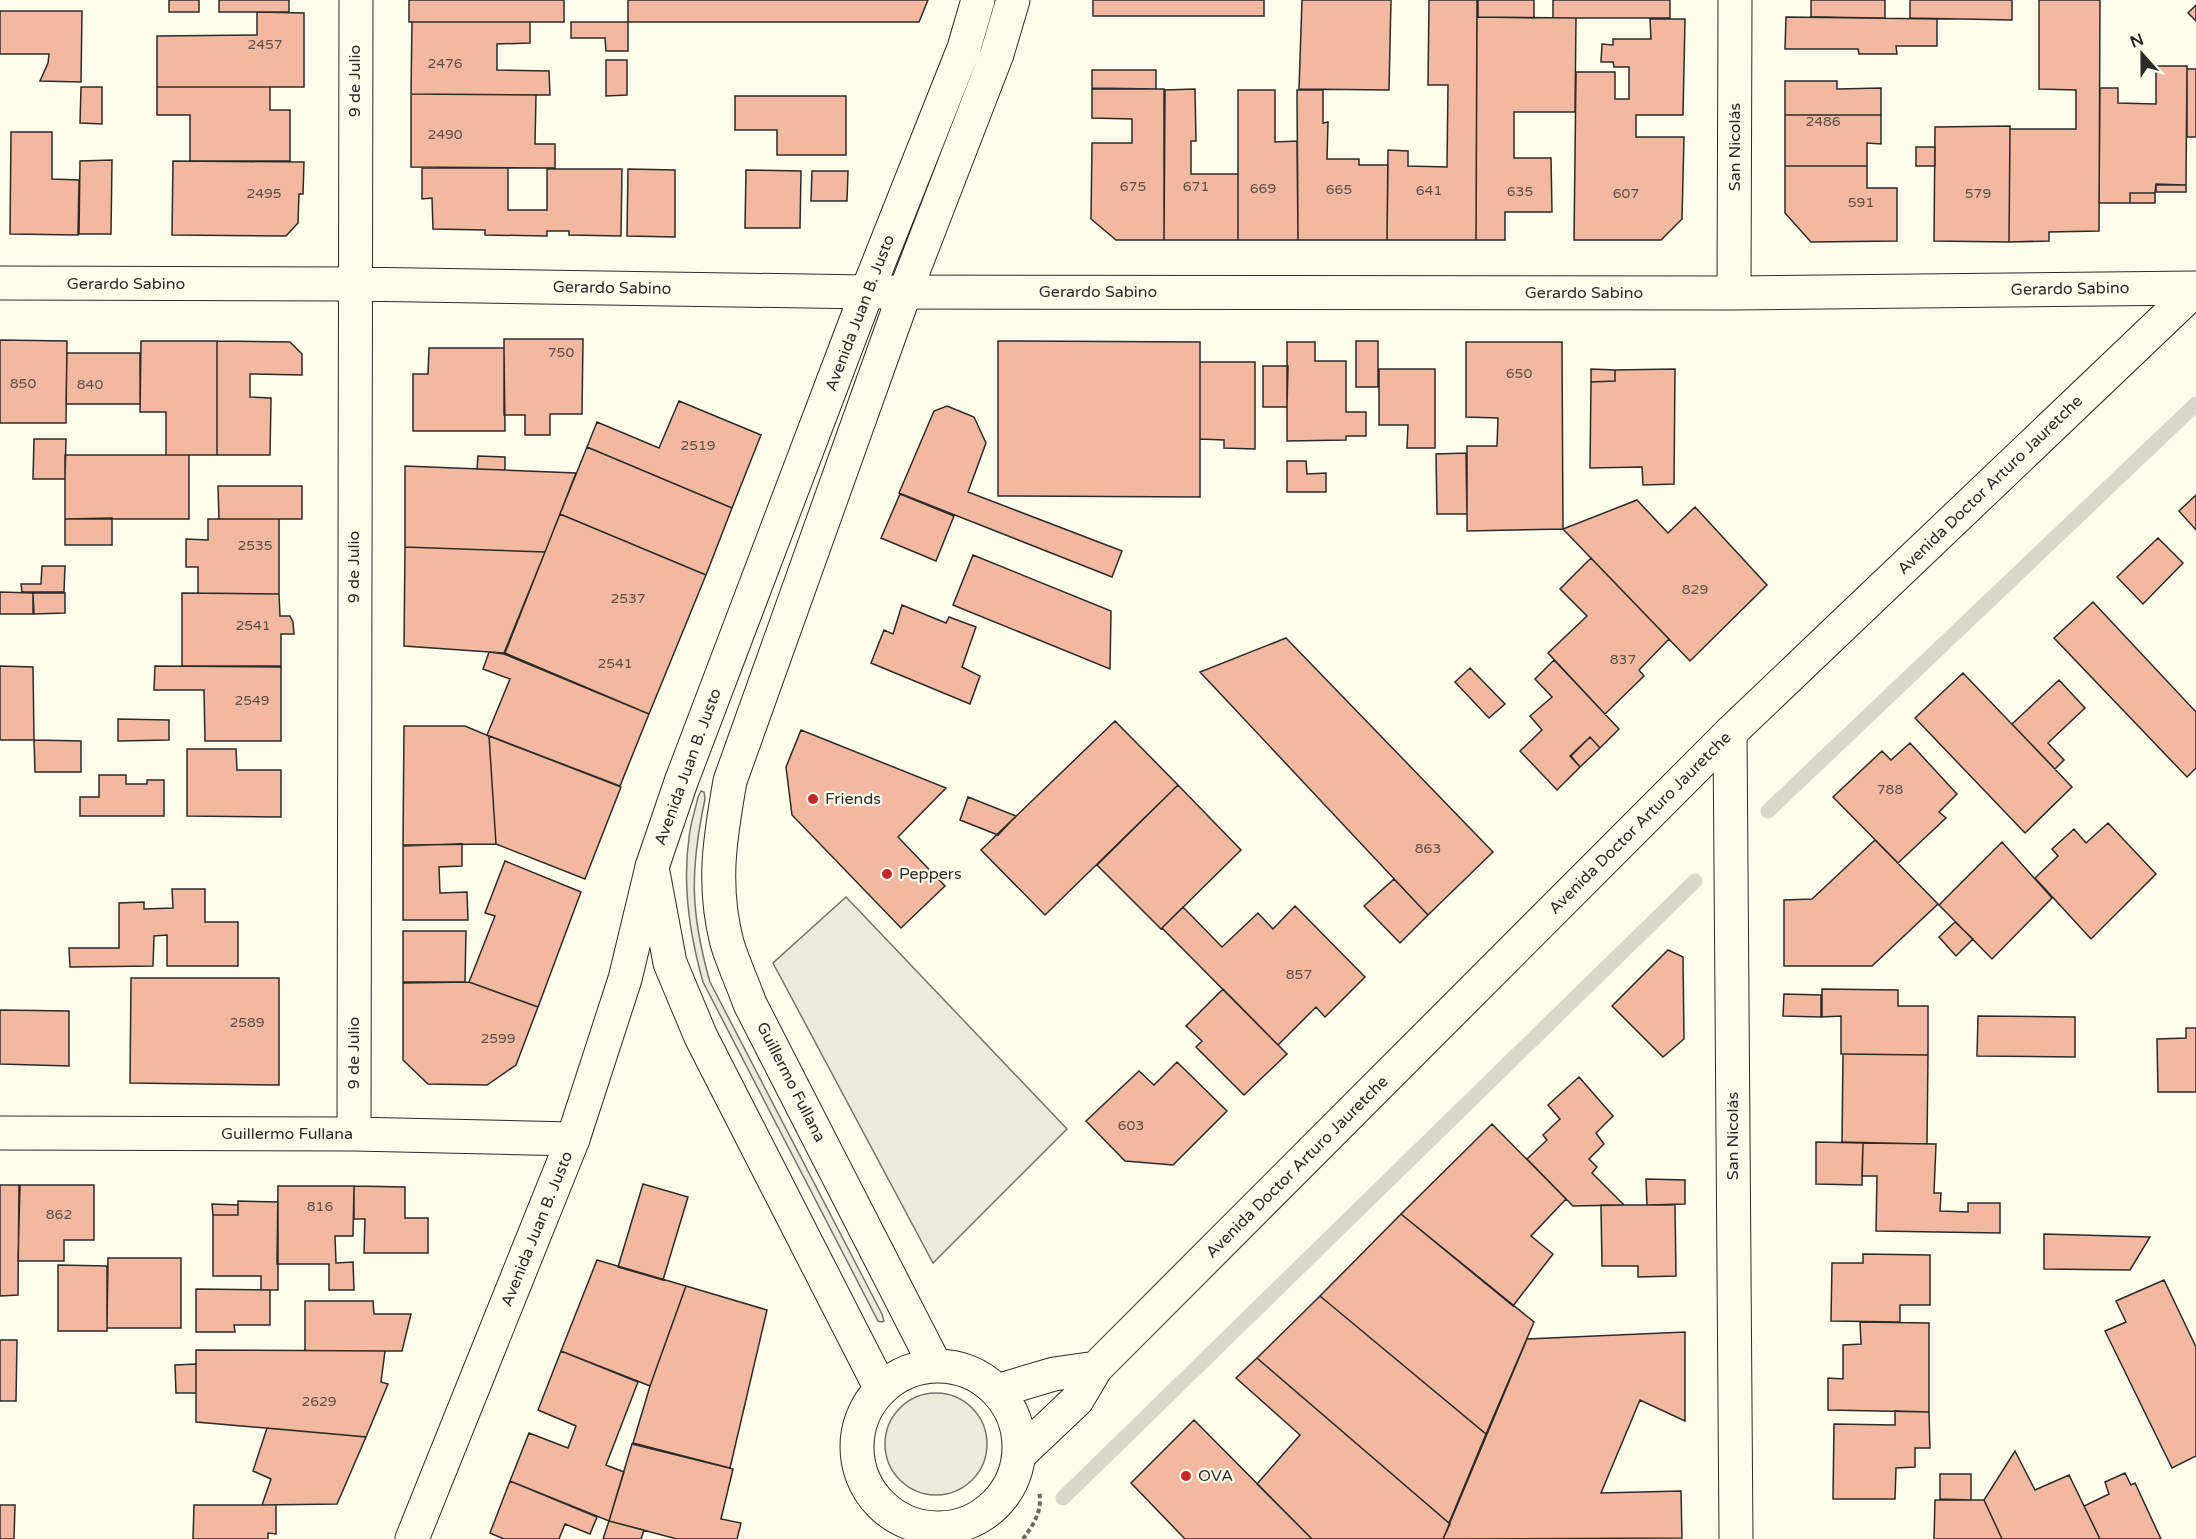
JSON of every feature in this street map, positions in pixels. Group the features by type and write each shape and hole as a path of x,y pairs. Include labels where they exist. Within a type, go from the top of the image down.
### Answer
{"street":[{"name":"9 de Julio","path":"354,1134 356,0"},
{"name":"Avenida Juan B. Justo","path":"412,1539 573,1139 626,979 652,867 681,782 867,292 964,48 978,0"},
{"name":"Avenida Juan B. Justo","path":"730,781 905,292 997,54 1013,0"},
{"name":"San Nicolás","path":"1734,293 1735,0"},
{"name":"Gerardo Sabino","path":"0,283 354,284 867,292 1734,293 2196,288"},
{"name":"Avenida Doctor Arturo Jauretche","path":"1020,1454 1077,1400 1096,1368 1730,733 2196,288"},
{"name":"San Nicolás","path":"1730,733 1736,1539"},
{"name":"Guillermo Fullana","path":"730,781 719,844 718,883 727,944 750,1004 935,1365"},
{"path":"652,867 670,963 701,1037 881,1389"},
{"name":"Guillermo Fullana","path":"0,1133 354,1134 573,1139"},
{"name":"Avenida Doctor Arturo Jauretche","path":"935,1365 962,1369 987,1381 1006,1401 1018,1426 1020,1454 1013,1480 999,1501 979,1518 953,1533 922,1527 891,1527 872,1496 860,1470 856,1441 864,1413 881,1389 906,1372 935,1365"},
{"path":"997,1391 1054,1374 1096,1368"}],"shaded area":[{"path":"701,791 704,792 705,799 697,848 694,891 703,957 710,982 882,1314 884,1321 882,1322 878,1321 703,982 691,929 686,875 690,828"},
{"path":"846,897 1067,1129 933,1263 773,963"},
{"path":"936,1393 955,1397 972,1408 983,1425 987,1444 983,1463 972,1480 955,1491 936,1495 917,1491 900,1480 889,1463 885,1444 889,1425 900,1408 917,1397"}],"building":[{"path":"169,0 199,0 199,12 169,12"},
{"path":"219,0 289,0 289,12 219,12"},
{"path":"409,0 564,0 564,22 409,22"},
{"path":"628,0 928,0 919,22 628,22"},
{"path":"1093,0 1264,0 1264,16 1093,16"},
{"path":"1302,0 1391,0 1389,90 1299,89"},
{"path":"1429,0 1477,0 1476,240 1387,240 1388,150 1408,151 1408,166 1447,167 1448,85 1428,85"},
{"path":"1478,0 1534,0 1534,18 1478,17"},
{"path":"1553,0 1670,0 1670,18 1553,18"},
{"path":"1811,0 1885,0 1885,18 1811,17"},
{"path":"1910,0 2012,0 2012,20 1910,18"},
{"path":"2039,0 2100,0 2099,231 2049,232 2049,241 2009,242 2010,129 2076,129 2076,90 2039,89"},
{"path":"2196,5 2196,21 2188,13"},
{"path":"0,11 82,11 81,82 40,81 48,63 49,54 0,54"},
{"path":"257,12 304,13 304,87 157,87 157,36 257,35"},
{"path":"1477,17 1576,18 1575,112 1514,112 1514,158 1551,158 1552,212 1505,212 1505,240 1476,240"},
{"path":"1786,17 1937,19 1937,46 1896,46 1897,54 1859,54 1858,49 1785,49"},
{"path":"1650,19 1685,19 1683,115 1636,115 1636,137 1684,137 1682,219 1661,240 1574,240 1576,72 1615,72 1615,99 1629,99 1629,67 1614,67 1613,62 1601,62 1602,44 1613,45 1613,39 1651,39"},
{"path":"412,22 530,22 530,43 497,44 497,70 549,71 550,95 411,94"},
{"path":"571,22 628,22 628,51 606,51 605,38 571,38"},
{"path":"606,60 627,60 627,95 606,96"},
{"path":"2156,66 2187,66 2186,185 2156,184 2155,193 2130,193 2130,203 2099,203 2100,88 2118,88 2118,103 2156,104"},
{"path":"2187,69 2196,69 2196,137 2187,137"},
{"path":"1092,70 1156,70 1156,89 1092,88"},
{"path":"1785,81 1837,81 1837,89 1881,88 1881,115 1785,115"},
{"path":"81,87 102,87 102,124 80,123"},
{"path":"157,87 270,87 270,110 290,110 290,161 190,161 190,115 157,115"},
{"path":"1092,89 1164,89 1164,240 1116,240 1091,219 1092,143 1132,143 1132,119 1092,118"},
{"path":"1195,89 1196,141 1191,141 1191,174 1238,174 1238,240 1164,240 1165,90"},
{"path":"1238,90 1275,90 1275,142 1297,141 1298,240 1238,240"},
{"path":"1297,90 1323,90 1323,123 1328,122 1327,159 1359,159 1359,165 1388,165 1387,240 1298,240"},
{"path":"411,94 536,95 535,144 555,144 555,168 411,167"},
{"path":"735,96 846,96 846,155 777,155 777,130 735,130"},
{"path":"1785,115 1881,115 1881,144 1867,143 1867,166 1785,166"},
{"path":"2010,126 2009,242 1934,241 1935,127"},
{"path":"11,132 52,132 52,179 79,180 78,235 10,234"},
{"path":"1916,147 1935,147 1935,166 1916,166"},
{"path":"112,160 111,234 79,234 80,161"},
{"path":"173,161 304,162 303,194 299,194 298,223 286,236 172,235"},
{"path":"1785,166 1867,166 1867,188 1897,188 1897,241 1811,242 1785,213"},
{"path":"422,168 508,168 508,210 547,210 547,169 622,169 621,236 569,235 569,231 547,231 547,236 485,235 485,230 433,229 432,198 422,199"},
{"path":"628,169 675,170 675,237 627,236"},
{"path":"746,170 801,171 800,228 745,228"},
{"path":"812,171 848,171 847,201 811,201"},
{"path":"2156,185 2186,185 2186,192 2156,192"},
{"path":"2130,193 2155,193 2155,203 2130,203"},
{"path":"504,339 583,339 582,414 550,414 550,435 525,435 525,415 504,415"},
{"path":"0,340 67,341 66,423 0,423"},
{"path":"141,341 217,341 217,455 166,455 166,412 140,412"},
{"path":"217,341 290,342 302,354 302,375 250,374 250,397 271,398 270,455 217,455"},
{"path":"998,341 1200,342 1200,497 998,496"},
{"path":"1356,341 1378,341 1378,387 1356,387"},
{"path":"1287,342 1315,342 1315,361 1346,361 1346,412 1366,412 1366,436 1346,436 1346,440 1287,441"},
{"path":"1466,342 1562,342 1563,529 1467,531 1467,446 1497,446 1498,418 1466,417"},
{"path":"429,348 504,348 505,431 413,431 413,374 428,374"},
{"path":"67,353 140,353 140,404 66,404"},
{"path":"1200,362 1255,362 1255,449 1224,448 1224,440 1200,439"},
{"path":"1263,366 1288,366 1287,407 1263,407"},
{"path":"1379,369 1435,369 1435,448 1407,448 1408,425 1379,425"},
{"path":"1591,369 1615,370 1615,381 1591,382"},
{"path":"1675,369 1674,484 1643,485 1642,467 1590,468 1591,382 1615,381 1615,370"},
{"path":"679,401 761,435 732,508 587,447 597,422 659,448"},
{"path":"947,406 974,417 986,443 968,492 1122,551 1112,577 899,493 934,411"},
{"path":"34,439 66,439 65,479 33,479"},
{"path":"587,447 732,508 706,575 560,514"},
{"path":"1466,453 1467,514 1437,514 1436,454"},
{"path":"65,455 189,455 189,519 65,519"},
{"path":"478,456 505,457 505,470 477,469"},
{"path":"1287,461 1306,461 1307,474 1326,473 1326,492 1287,492"},
{"path":"405,466 576,473 545,552 405,547"},
{"path":"218,486 302,486 302,519 219,519"},
{"path":"900,494 954,516 936,561 881,538"},
{"path":"2196,495 2196,530 2179,511"},
{"path":"1637,500 1668,533 1695,507 1767,585 1690,661 1563,529"},
{"path":"560,514 706,575 649,714 505,653"},
{"path":"112,518 112,545 65,545 65,519"},
{"path":"208,519 279,519 279,594 198,593 198,567 186,567 186,539 208,540"},
{"path":"2158,538 2183,563 2143,604 2117,577"},
{"path":"405,547 545,552 504,653 404,646"},
{"path":"973,555 1111,611 1110,669 953,605"},
{"path":"1591,558 1669,639 1639,670 1644,676 1605,714 1548,653 1587,616 1560,589"},
{"path":"42,566 65,566 64,592 22,592 21,584 41,584"},
{"path":"0,592 33,593 33,614 0,614"},
{"path":"33,593 65,593 65,613 34,614"},
{"path":"182,593 279,594 280,616 290,616 294,634 281,634 281,666 182,666"},
{"path":"2093,602 2196,712 2196,768 2187,777 2054,638"},
{"path":"902,605 946,623 949,617 976,627 962,667 980,676 970,704 871,663 884,630 893,634"},
{"path":"1286,638 1493,852 1428,915 1200,672"},
{"path":"489,652 504,654 649,714 620,786 487,735 510,679 483,669"},
{"path":"1554,660 1619,729 1600,748 1590,737 1570,756 1580,767 1557,790 1520,751 1542,730 1530,716 1552,697 1535,679"},
{"path":"0,666 33,667 34,740 0,740"},
{"path":"155,666 281,667 281,741 205,741 204,690 154,690"},
{"path":"1470,668 1505,704 1489,718 1455,682"},
{"path":"1963,673 2072,787 2025,833 1915,718"},
{"path":"2059,680 2085,708 2048,743 2064,760 2055,769 2012,724"},
{"path":"118,719 169,720 169,740 118,741"},
{"path":"1115,721 1178,785 1045,915 981,850"},
{"path":"404,726 465,726 489,736 496,844 403,845"},
{"path":"801,730 946,788 898,837 945,886 901,928 792,815 786,767"},
{"path":"489,736 621,787 585,879 496,844"},
{"path":"1590,737 1600,748 1580,767 1571,756"},
{"path":"34,740 81,741 81,772 35,772"},
{"path":"1910,743 1957,794 1939,812 1946,818 1898,863 1833,797 1882,751 1891,760"},
{"path":"187,749 236,749 237,770 281,770 281,817 187,816"},
{"path":"99,775 126,775 126,784 147,784 147,780 164,780 164,816 80,816 80,797 99,797"},
{"path":"1178,785 1241,850 1161,929 1097,865"},
{"path":"968,797 1016,816 998,835 960,820"},
{"path":"2108,823 2156,874 2091,939 2035,878 2058,856 2052,849 2074,829 2086,843"},
{"path":"1875,840 1938,904 1872,966 1784,966 1784,900 1812,899"},
{"path":"2002,842 2052,898 1992,959 1939,905"},
{"path":"462,844 462,866 439,867 440,893 467,892 468,920 403,920 403,846"},
{"path":"505,861 581,892 538,1007 469,982 495,916 485,913"},
{"path":"1394,879 1428,915 1400,943 1364,906"},
{"path":"172,889 205,889 205,922 238,922 238,966 167,966 167,935 154,936 153,966 70,967 69,948 119,948 119,903 144,902 144,909 173,908"},
{"path":"1295,906 1365,977 1325,1017 1316,1007 1278,1045 1162,928 1183,907 1222,947 1258,913 1273,929"},
{"path":"1955,922 1973,939 1956,956 1939,937"},
{"path":"403,931 466,931 465,982 403,982"},
{"path":"1668,950 1683,957 1684,1039 1663,1057 1612,1006"},
{"path":"131,978 279,978 279,1085 130,1083"},
{"path":"469,982 538,1007 516,1065 487,1085 428,1084 403,1060 403,983"},
{"path":"1223,989 1287,1054 1244,1095 1196,1047 1202,1041 1186,1026"},
{"path":"1822,989 1898,990 1898,1006 1928,1006 1928,1055 1841,1054 1841,1016 1822,1017"},
{"path":"1784,994 1821,995 1821,1017 1783,1016"},
{"path":"0,1010 69,1011 69,1066 0,1064"},
{"path":"1978,1016 2075,1017 2075,1057 1977,1056"},
{"path":"2186,1028 2196,1028 2196,1092 2158,1092 2157,1039 2186,1038"},
{"path":"1843,1054 1928,1055 1927,1144 1842,1142"},
{"path":"1177,1062 1227,1111 1173,1165 1125,1161 1086,1121 1139,1071 1154,1085"},
{"path":"1579,1077 1613,1116 1596,1133 1604,1144 1589,1159 1597,1167 1592,1173 1624,1205 1573,1206 1527,1159 1547,1140 1543,1135 1560,1119 1548,1105"},
{"path":"1492,1124 1566,1199 1531,1236 1553,1254 1513,1306 1401,1214"},
{"path":"1816,1142 1863,1143 1862,1185 1816,1184"},
{"path":"1863,1143 1936,1144 1934,1193 1941,1193 1940,1211 1968,1212 1968,1203 2000,1203 2000,1233 1876,1231 1877,1176 1862,1176"},
{"path":"1646,1179 1685,1180 1685,1204 1647,1205"},
{"path":"643,1184 688,1197 663,1280 618,1267"},
{"path":"0,1185 19,1185 18,1295 0,1296"},
{"path":"20,1185 94,1185 94,1240 64,1240 64,1261 18,1261"},
{"path":"278,1186 354,1186 353,1236 335,1236 336,1263 353,1262 354,1290 329,1290 329,1264 277,1264"},
{"path":"354,1186 405,1187 405,1218 428,1218 428,1253 364,1253 365,1219 354,1219"},
{"path":"238,1201 278,1202 278,1290 261,1290 261,1276 213,1276 213,1215 238,1215"},
{"path":"212,1204 238,1205 238,1215 213,1215"},
{"path":"1601,1205 1675,1205 1676,1276 1638,1277 1638,1266 1602,1266"},
{"path":"1401,1214 1534,1322 1486,1434 1320,1296"},
{"path":"2044,1234 2150,1237 2130,1270 2044,1269"},
{"path":"1863,1254 1930,1255 1930,1305 1900,1305 1900,1322 1831,1321 1832,1263 1863,1263"},
{"path":"108,1258 181,1258 181,1328 107,1328"},
{"path":"597,1260 686,1286 650,1386 561,1351"},
{"path":"58,1265 107,1266 107,1331 58,1331"},
{"path":"2164,1280 2196,1347 2196,1456 2172,1468 2105,1331 2126,1322 2116,1301"},
{"path":"686,1286 767,1310 730,1468 633,1443 650,1386"},
{"path":"196,1289 270,1290 270,1325 234,1325 235,1332 196,1332"},
{"path":"1320,1296 1486,1434 1449,1523 1257,1358"},
{"path":"305,1301 373,1301 374,1314 411,1314 402,1351 305,1351"},
{"path":"1860,1322 1929,1323 1929,1412 1828,1410 1828,1378 1843,1379 1843,1345 1861,1344"},
{"path":"1685,1332 1685,1421 1640,1400 1601,1493 1681,1491 1682,1538 1443,1539 1527,1339"},
{"path":"0,1340 17,1340 16,1401 0,1401"},
{"path":"196,1350 385,1351 381,1382 388,1384 366,1437 196,1422"},
{"path":"561,1351 638,1382 606,1465 624,1472 609,1521 510,1481 529,1433 568,1448 576,1426 538,1410"},
{"path":"1257,1358 1450,1524 1443,1539 1312,1539 1257,1484 1300,1435 1236,1378"},
{"path":"196,1364 196,1393 176,1393 175,1365"},
{"path":"1895,1411 1929,1412 1930,1448 1915,1448 1915,1467 1896,1468 1895,1499 1833,1499 1834,1424 1895,1425"},
{"path":"1194,1420 1312,1539 1185,1539 1131,1483"},
{"path":"267,1428 366,1437 337,1504 262,1505 271,1479 253,1471"},
{"path":"632,1444 733,1469 721,1519 741,1523 737,1539 677,1539 609,1521"},
{"path":"2015,1451 2035,1490 2069,1475 2100,1539 2002,1539 1984,1500"},
{"path":"2125,1473 2131,1485 2135,1483 2161,1539 2100,1539 2084,1506 2109,1494 2105,1482"},
{"path":"1940,1474 1971,1474 1971,1500 1940,1499"},
{"path":"510,1481 597,1517 590,1534 565,1524 559,1539 504,1539 490,1533"},
{"path":"1935,1500 1984,1500 2002,1539 1934,1539"},
{"path":"0,1505 15,1505 14,1539 0,1539"},
{"path":"194,1505 276,1505 276,1534 268,1533 268,1539 193,1539"},
{"path":"609,1521 644,1530 641,1539 603,1539"}],"waterway":[{"path":"1768,811 2196,404"},
{"path":"1063,1498 1695,881"}],"place":[{"name":"Friends","path":"813,799"},
{"name":"Peppers","path":"887,874"},
{"name":"OVA","path":"1186,1476"}]}
